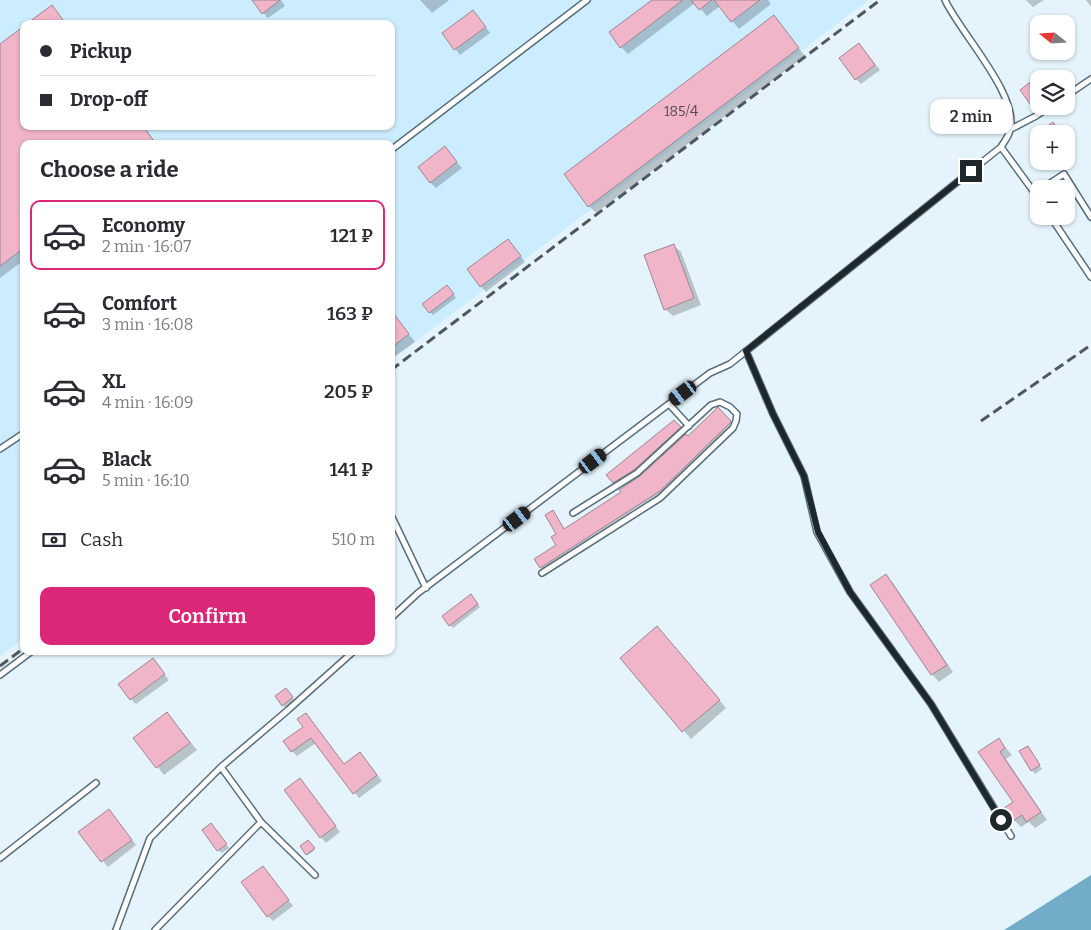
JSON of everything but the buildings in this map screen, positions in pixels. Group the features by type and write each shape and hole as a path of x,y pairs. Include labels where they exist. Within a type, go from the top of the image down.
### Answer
{"lane":[{"path":"395,147 587,0"},
{"path":"395,615 426,588 710,373 730,364 1001,147 1011,129 1010,109 1002,90 945,0"},
{"path":"1075,90 1091,79"},
{"path":"1011,129 1037,115"},
{"path":"1001,147 1030,181"},
{"path":"1055,180 1064,174 1068,180"},
{"path":"1075,192 1091,217"},
{"path":"1056,225 1091,277"},
{"path":"746,351 773,414 804,476 818,532 846,584 931,704 1011,836"},
{"path":"542,572 660,498 733,428 737,414 730,407 720,402 711,405 637,473 573,513"},
{"path":"669,404 689,426"},
{"path":"0,449 20,436"},
{"path":"395,523 426,588"},
{"path":"0,675 27,655"},
{"path":"116,930 150,838 221,767 350,655"},
{"path":"221,767 261,822 315,875"},
{"path":"0,858 96,783"},
{"path":"155,930 261,822"}],"shaded area":[{"path":"0,0 869,0 395,357 395,140 20,140 20,641 0,656"}],"water":[{"path":"1091,875 1091,930 1004,930"}],"railway":[{"path":"395,367 880,0"},
{"path":"981,421 1091,345"},
{"path":"0,666 20,651"}],"route":[{"path":"971,171 746,351 773,414 804,476 818,532 850,592 931,704 1001,820"}]}
